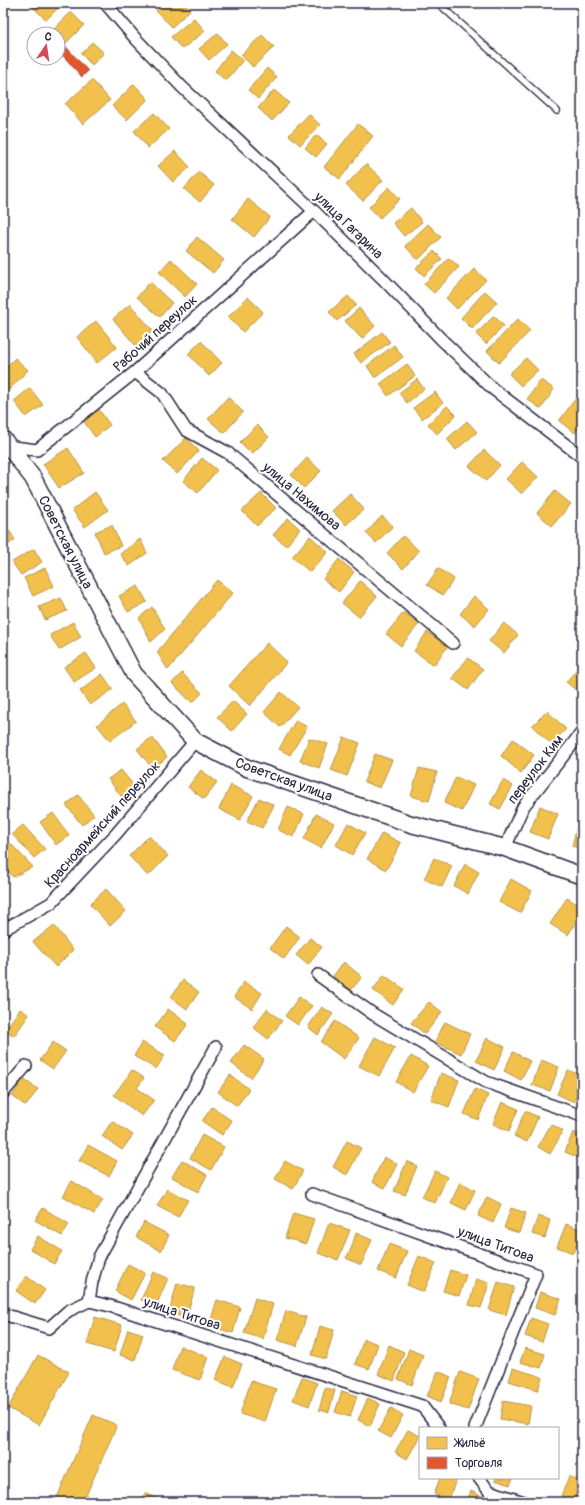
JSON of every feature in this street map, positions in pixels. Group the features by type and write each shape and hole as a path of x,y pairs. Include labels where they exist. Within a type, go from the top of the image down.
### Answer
{"street":[{"name":"улица Гагарина","path":"105,3 135,38 182,87 314,211 441,339 493,389 582,457"},
{"name":"Рабочий переулок","path":"5,444 37,450 135,372 314,211"},
{"name":"улица Нахимова","path":"135,372 162,393 186,430 228,453 453,643"},
{"name":"Советская улица","path":"5,444 34,478 134,674 195,741 255,770 411,824 505,848 582,876"},
{"name":"переулок Ким","path":"505,848 523,807 582,732"},
{"name":"Красноармейский переулок","path":"3,930 51,903 116,834 195,741"},
{"path":"318,975 372,1014 486,1082 582,1116"},
{"path":"3,1314 49,1328 68,1311 89,1301 92,1282 99,1257 216,1047"},
{"path":"3,1093 26,1066"},
{"name":"улица Титова","path":"312,1194 536,1274 475,1427"},
{"name":"улица Титова","path":"89,1301 110,1306 422,1406 438,1427"},
{"path":"480,1479 489,1491 524,1502"}],"lane":[{"path":"438,3 558,111"}],"building: Жильё":[{"path":"37,3 59,3 61,5 46,20 33,7"},
{"path":"164,3 184,3 190,10 172,27 156,11"},
{"path":"71,12 84,25 66,43 66,26 57,26"},
{"path":"194,18 205,31 182,49 171,37"},
{"path":"218,33 227,44 209,60 199,49"},
{"path":"262,35 274,47 253,67 241,55"},
{"path":"92,42 104,53 92,65 81,54"},
{"path":"231,50 243,60 226,81 215,71"},
{"path":"267,68 277,77 258,99 248,90"},
{"path":"92,80 110,100 83,124 65,104"},
{"path":"134,84 148,99 127,120 112,106"},
{"path":"274,90 289,103 272,121 258,108"},
{"path":"154,113 169,129 148,148 134,131"},
{"path":"309,114 320,125 300,145 289,135"},
{"path":"358,124 373,136 340,179 324,167"},
{"path":"316,135 327,144 316,157 305,148"},
{"path":"175,151 190,167 173,182 158,166"},
{"path":"366,164 383,180 363,201 346,185"},
{"path":"199,172 214,185 200,202 184,189"},
{"path":"389,187 400,199 380,218 369,207"},
{"path":"248,199 270,217 254,237 232,219"},
{"path":"411,208 422,222 404,236 393,223"},
{"path":"428,224 441,237 418,260 405,246"},
{"path":"197,237 224,260 213,273 186,251"},
{"path":"434,251 442,259 424,276 416,268"},
{"path":"449,258 459,267 434,293 424,284"},
{"path":"171,259 197,284 185,297 159,272"},
{"path":"474,269 486,280 457,309 446,298"},
{"path":"150,282 172,303 160,317 137,297"},
{"path":"485,291 497,302 472,329 461,318"},
{"path":"348,296 356,305 337,321 329,312"},
{"path":"248,297 263,312 243,332 228,317"},
{"path":"130,304 153,331 136,346 113,319"},
{"path":"359,308 375,326 362,339 345,321"},
{"path":"494,316 504,326 486,344 476,334"},
{"path":"518,319 530,331 499,363 487,351"},
{"path":"96,321 117,347 97,363 77,337"},
{"path":"382,332 390,342 361,363 354,354"},
{"path":"201,341 222,363 209,376 188,354"},
{"path":"394,345 403,357 375,378 367,366"},
{"path":"15,358 28,370 6,393 3,390 3,370"},
{"path":"526,358 538,370 521,386 509,374"},
{"path":"407,364 415,376 388,396 380,384"},
{"path":"417,379 424,389 407,403 399,393"},
{"path":"541,380 554,389 541,409 527,399"},
{"path":"30,388 43,405 26,417 14,401"},
{"path":"435,392 443,403 422,419 413,408"},
{"path":"228,397 243,412 224,433 208,419"},
{"path":"576,398 582,403 582,423 575,433 559,421"},
{"path":"94,403 110,425 95,437 79,415"},
{"path":"447,406 456,415 437,434 428,424"},
{"path":"467,421 477,432 456,450 447,439"},
{"path":"257,425 269,437 252,454 240,442"},
{"path":"186,438 199,451 177,474 163,461"},
{"path":"68,448 84,473 59,488 43,464"},
{"path":"484,450 500,465 486,481 469,466"},
{"path":"202,458 217,470 198,493 183,481"},
{"path":"307,458 321,471 304,488 291,475"},
{"path":"522,462 538,477 522,494 506,479"},
{"path":"555,491 571,504 552,526 537,513"},
{"path":"95,492 108,510 85,527 72,510"},
{"path":"261,493 276,508 257,526 242,511"},
{"path":"350,494 364,509 346,525 332,511"},
{"path":"382,516 393,526 376,543 366,533"},
{"path":"288,518 300,529 286,546 273,535"},
{"path":"5,524 15,540 3,548 3,525"},
{"path":"112,525 121,546 104,553 95,532"},
{"path":"310,536 328,552 310,572 292,557"},
{"path":"403,536 419,551 403,569 387,553"},
{"path":"140,539 147,553 129,566 120,554"},
{"path":"34,549 42,562 21,575 12,562"},
{"path":"339,559 354,572 339,592 323,579"},
{"path":"45,568 54,586 33,596 24,578"},
{"path":"438,568 454,579 443,595 427,585"},
{"path":"217,580 233,593 168,670 157,652"},
{"path":"360,581 377,596 359,617 342,603"},
{"path":"138,586 147,602 128,612 119,596"},
{"path":"474,596 489,609 475,626 460,614"},
{"path":"61,598 67,611 45,620 39,607"},
{"path":"152,607 165,629 151,642 139,618"},
{"path":"404,612 419,624 401,646 386,634"},
{"path":"73,622 81,637 59,650 50,635"},
{"path":"504,623 518,635 504,653 489,641"},
{"path":"427,632 448,646 434,665 414,651"},
{"path":"267,643 287,662 250,706 229,686"},
{"path":"86,653 96,668 74,682 64,667"},
{"path":"468,658 483,669 468,690 452,678"},
{"path":"578,668 582,671 582,695 566,682"},
{"path":"182,673 202,693 192,703 172,683"},
{"path":"102,674 113,689 90,705 80,691"},
{"path":"281,692 298,707 280,727 264,712"},
{"path":"233,701 247,714 232,731 217,717"},
{"path":"122,704 136,721 110,741 97,725"},
{"path":"547,711 566,729 551,744 532,726"},
{"path":"296,720 307,727 290,755 279,749"},
{"path":"152,737 167,757 153,769 137,749"},
{"path":"344,737 360,743 347,776 331,770"},
{"path":"309,738 328,744 319,768 300,761"},
{"path":"513,739 534,755 521,773 501,756"},
{"path":"375,754 392,760 380,788 364,782"},
{"path":"419,768 437,772 429,801 411,796"},
{"path":"121,770 138,791 125,801 108,779"},
{"path":"201,770 217,782 204,799 188,787"},
{"path":"456,777 474,785 462,811 444,803"},
{"path":"503,780 513,786 500,809 490,804"},
{"path":"231,785 253,796 240,820 219,809"},
{"path":"78,795 94,815 82,825 66,805"},
{"path":"259,798 274,805 262,828 247,821"},
{"path":"540,806 558,814 548,839 530,832"},
{"path":"288,807 304,814 294,837 278,830"},
{"path":"53,813 69,835 56,845 40,822"},
{"path":"316,814 334,823 321,848 304,839"},
{"path":"578,822 582,823 582,849 572,846"},
{"path":"348,823 365,833 352,855 336,845"},
{"path":"23,825 45,849 34,858 12,834"},
{"path":"382,833 401,843 386,870 367,859"},
{"path":"149,836 168,856 148,876 129,856"},
{"path":"10,843 33,867 13,877 3,865 3,850"},
{"path":"434,858 452,866 442,887 424,879"},
{"path":"465,864 479,872 468,894 454,886"},
{"path":"511,879 532,891 520,913 499,902"},
{"path":"106,889 126,911 110,926 90,904"},
{"path":"567,898 582,907 582,912 568,935 550,924"},
{"path":"54,925 73,950 56,967 33,942"},
{"path":"286,926 300,937 284,959 270,948"},
{"path":"310,938 322,947 308,965 296,955"},
{"path":"344,962 362,977 351,990 333,976"},
{"path":"384,975 404,989 393,1005 373,990"},
{"path":"183,980 199,992 187,1009 171,997"},
{"path":"244,982 262,993 252,1009 234,997"},
{"path":"299,997 312,1006 298,1025 285,1016"},
{"path":"429,1002 442,1012 425,1034 411,1023"},
{"path":"322,1007 333,1014 318,1035 308,1027"},
{"path":"20,1009 29,1015 14,1036 5,1030"},
{"path":"168,1009 188,1024 175,1041 155,1027"},
{"path":"267,1009 282,1021 268,1039 253,1027"},
{"path":"335,1021 359,1038 344,1059 321,1042"},
{"path":"445,1022 470,1034 461,1054 435,1042"},
{"path":"375,1037 395,1048 379,1076 359,1066"},
{"path":"487,1038 505,1047 494,1070 476,1061"},
{"path":"53,1042 66,1051 53,1069 40,1060"},
{"path":"142,1042 165,1055 156,1069 134,1056"},
{"path":"244,1045 264,1059 251,1078 231,1063"},
{"path":"513,1052 530,1061 521,1080 504,1071"},
{"path":"411,1056 428,1066 413,1092 396,1082"},
{"path":"541,1060 559,1067 550,1091 532,1085"},
{"path":"132,1070 144,1078 137,1088 154,1100 142,1116 114,1095"},
{"path":"568,1070 582,1076 582,1082 574,1102 557,1094"},
{"path":"441,1073 459,1080 449,1107 431,1100"},
{"path":"230,1075 249,1089 237,1106 218,1092"},
{"path":"23,1079 38,1089 26,1106 12,1096"},
{"path":"475,1089 488,1095 478,1120 464,1114"},
{"path":"502,1102 518,1109 509,1131 493,1124"},
{"path":"212,1107 232,1121 222,1135 202,1121"},
{"path":"525,1111 538,1117 527,1142 514,1136"},
{"path":"112,1121 133,1135 122,1150 102,1136"},
{"path":"551,1124 563,1131 550,1154 538,1147"},
{"path":"573,1132 582,1136 582,1159 565,1152"},
{"path":"202,1135 224,1147 211,1170 190,1158"},
{"path":"347,1141 361,1148 347,1175 333,1167"},
{"path":"88,1145 117,1161 109,1176 79,1161"},
{"path":"384,1157 397,1164 385,1188 372,1182"},
{"path":"182,1160 207,1175 198,1192 172,1177"},
{"path":"285,1161 303,1171 293,1189 275,1179"},
{"path":"407,1161 417,1166 405,1195 394,1191"},
{"path":"435,1171 447,1177 435,1203 422,1197"},
{"path":"72,1181 103,1200 94,1214 63,1196"},
{"path":"460,1182 475,1190 466,1210 451,1203"},
{"path":"167,1189 188,1200 178,1217 157,1206"},
{"path":"487,1197 501,1204 493,1223 478,1216"},
{"path":"43,1208 69,1224 62,1236 35,1220"},
{"path":"511,1208 526,1213 519,1233 504,1228"},
{"path":"293,1213 314,1219 306,1244 285,1238"},
{"path":"538,1216 550,1220 545,1238 532,1234"},
{"path":"144,1222 169,1235 161,1251 136,1237"},
{"path":"329,1223 350,1230 338,1260 318,1253"},
{"path":"566,1224 582,1230 573,1253 557,1247"},
{"path":"356,1233 372,1240 361,1265 346,1258 351,1249"},
{"path":"38,1236 62,1251 54,1264 30,1249"},
{"path":"389,1244 407,1251 396,1278 378,1271"},
{"path":"419,1256 436,1263 424,1292 407,1285"},
{"path":"128,1264 145,1273 131,1300 115,1291"},
{"path":"450,1270 466,1275 459,1296 443,1291"},
{"path":"153,1272 168,1278 156,1306 141,1300"},
{"path":"26,1276 45,1290 35,1304 16,1291"},
{"path":"476,1279 489,1283 481,1308 469,1305"},
{"path":"498,1282 514,1287 506,1315 489,1310"},
{"path":"177,1283 195,1288 186,1318 169,1313"},
{"path":"540,1292 561,1299 555,1315 535,1308"},
{"path":"255,1298 273,1304 263,1339 244,1333"},
{"path":"217,1300 240,1307 233,1333 209,1326"},
{"path":"286,1311 306,1317 297,1346 277,1340"},
{"path":"95,1317 122,1325 114,1352 87,1344"},
{"path":"531,1318 548,1324 542,1342 525,1336"},
{"path":"320,1326 334,1330 326,1359 312,1355"},
{"path":"128,1329 143,1334 135,1360 120,1355"},
{"path":"364,1339 378,1344 369,1369 355,1364"},
{"path":"389,1345 404,1352 394,1381 378,1374"},
{"path":"180,1346 208,1357 200,1380 172,1370"},
{"path":"525,1348 545,1354 541,1368 520,1362"},
{"path":"409,1349 423,1355 412,1385 398,1379"},
{"path":"38,1355 69,1372 39,1425 8,1408"},
{"path":"225,1357 242,1364 233,1387 215,1380"},
{"path":"513,1368 542,1377 538,1390 509,1381"},
{"path":"438,1371 451,1377 441,1402 427,1396"},
{"path":"460,1372 479,1379 468,1410 449,1404"},
{"path":"302,1377 317,1383 309,1406 293,1400"},
{"path":"251,1381 276,1389 265,1422 240,1414"},
{"path":"325,1388 335,1390 329,1412 319,1410"},
{"path":"342,1391 357,1396 350,1417 335,1412"},
{"path":"368,1398 380,1404 370,1426 358,1420"},
{"path":"503,1401 531,1406 528,1424 500,1419"},
{"path":"391,1408 403,1415 391,1438 378,1431"},
{"path":"93,1415 117,1425 83,1502 55,1502"},
{"path":"408,1430 419,1436 407,1459 395,1452"},
{"path":"569,1476 582,1482 582,1491 577,1502 561,1496"},
{"path":"440,1479 457,1479 448,1500 434,1494"},
{"path":"496,1479 513,1479 510,1485"},
{"path":"471,1491 494,1502 466,1502"},
{"path":"145,1493 159,1499 161,1502 140,1502"}],"building: Торговля":[{"path":"66,47 88,71 82,77 66,59"}]}
